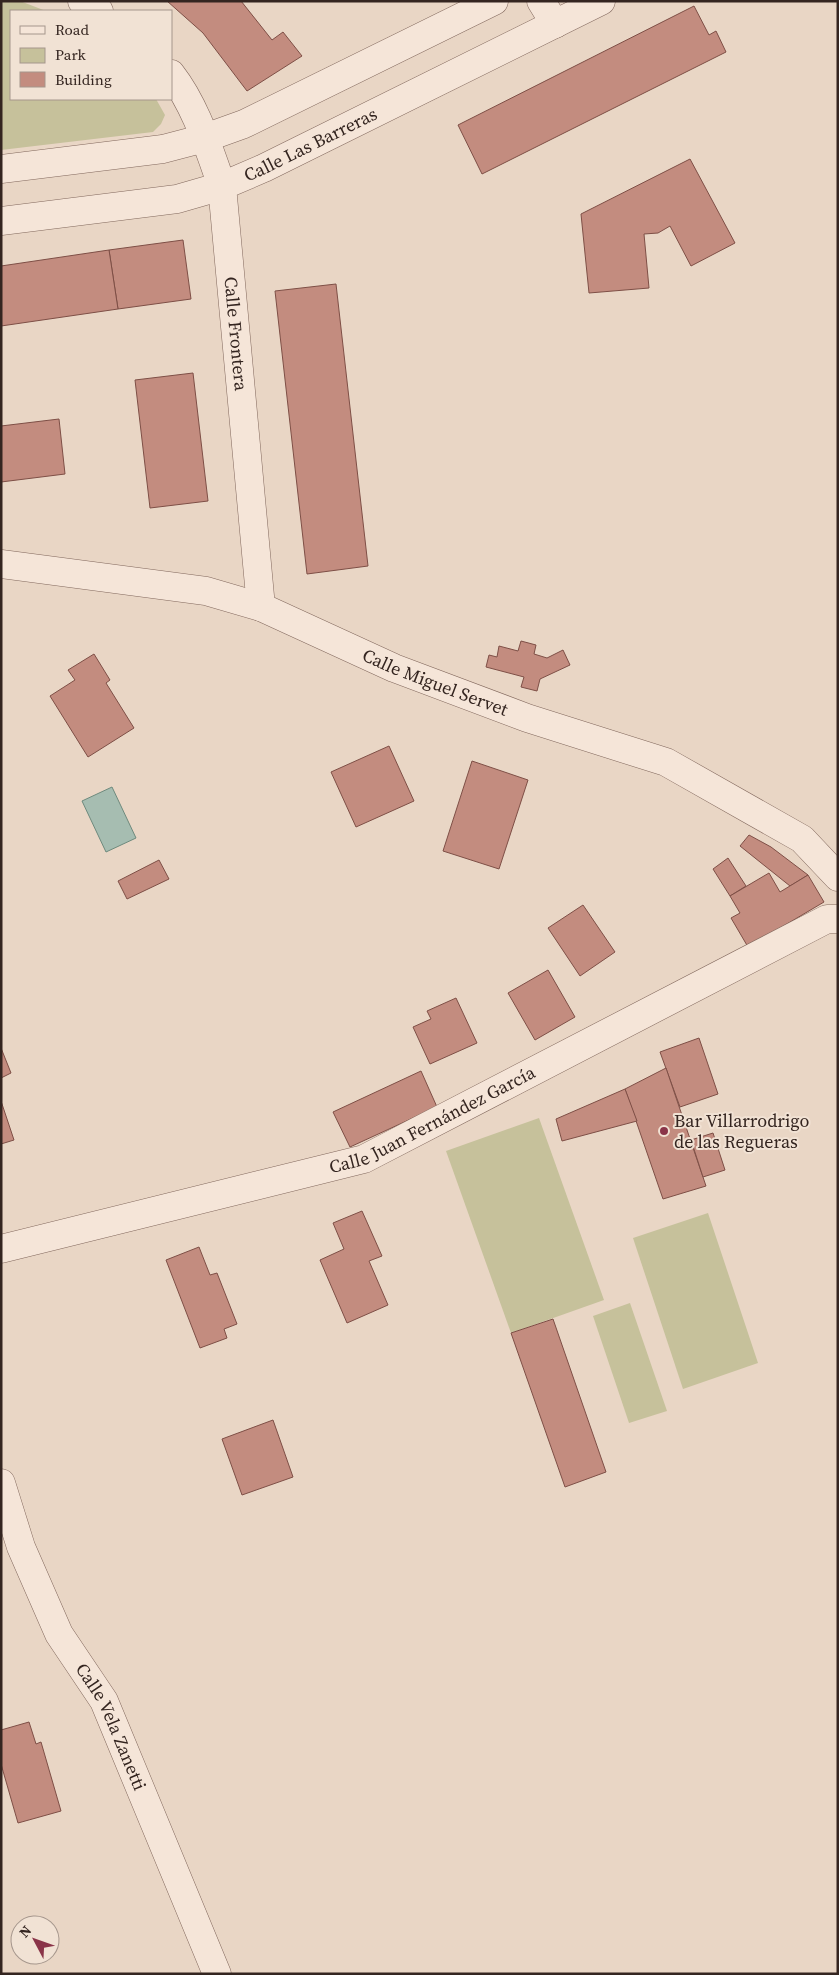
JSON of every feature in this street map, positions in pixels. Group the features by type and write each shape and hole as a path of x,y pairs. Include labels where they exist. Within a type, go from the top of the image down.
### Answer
{"street":[{"path":"82,1 97,10"},
{"path":"1,169 163,149 205,138 244,124 494,1"},
{"path":"541,1 555,24"},
{"name":"Calle Las Barreras","path":"1,221 177,199 222,186 264,168 601,1"},
{"name":"Calle Frontera","path":"172,75 185,92 205,138 222,186 261,607"},
{"name":"Calle Miguel Servet","path":"1,564 206,591 261,607 394,668 527,718 666,762 802,839 838,877"},
{"name":"Calle Juan Fernández García","path":"1,1249 364,1159 827,919 838,919"},
{"name":"Calle Vela Zanetti","path":"1,1483 22,1547 59,1634 104,1701 217,1974"}],"green space":[{"path":"1,1 20,1 43,10 10,10 10,100 157,100 165,115 161,124 153,132 1,150"},
{"path":"539,1118 604,1300 511,1333 446,1151"},
{"path":"708,1213 758,1363 683,1389 633,1238"},
{"path":"630,1303 667,1411 629,1423 593,1316"}],"shaded area":[{"path":"112,787 136,838 106,852 82,801"}],"building":[{"path":"167,1 241,1 272,40 283,32 302,56 247,91 203,33"},
{"path":"694,6 709,35 716,31 726,52 482,174 458,125"},
{"path":"690,159 735,243 691,266 670,226 658,233 644,234 649,288 589,293 581,214"},
{"path":"183,240 191,299 118,309 109,250"},
{"path":"109,250 118,309 1,326 1,266"},
{"path":"336,284 368,566 307,574 275,291"},
{"path":"193,373 208,501 150,508 135,380"},
{"path":"59,419 65,474 1,482 1,426"},
{"path":"521,641 536,645 534,654 547,658 563,650 570,665 540,679 537,691 521,687 524,677 486,667 489,655 497,657 499,646 518,651"},
{"path":"94,654 110,680 106,683 134,728 88,757 50,696 75,680 68,670"},
{"path":"389,746 414,801 356,827 331,772"},
{"path":"472,761 528,780 499,869 443,851"},
{"path":"749,835 771,847 808,875 790,886 740,846"},
{"path":"728,858 746,886 730,896 713,869"},
{"path":"159,860 169,879 127,899 118,881"},
{"path":"769,873 780,892 808,875 824,902 748,947 731,918 740,913 730,896"},
{"path":"583,905 615,952 580,976 548,928"},
{"path":"548,970 575,1017 535,1040 508,993"},
{"path":"456,998 477,1043 430,1064 413,1027 431,1019 427,1011"},
{"path":"699,1038 718,1094 680,1107 660,1052"},
{"path":"1,1048 11,1073 1,1078"},
{"name":"Bar Villarrodrigo de las Regueras","path":"666,1068 706,1186 663,1199 625,1089"},
{"path":"421,1071 437,1107 350,1147 333,1112"},
{"path":"625,1089 637,1121 562,1141 556,1119"},
{"path":"1,1101 14,1140 1,1144"},
{"path":"713,1133 725,1170 703,1177 691,1140"},
{"path":"362,1211 382,1256 369,1261 388,1305 347,1323 320,1260 344,1249 333,1223"},
{"path":"199,1247 210,1275 217,1273 237,1324 224,1329 227,1338 200,1348 166,1260"},
{"path":"553,1319 606,1472 565,1487 511,1333"},
{"path":"273,1420 293,1477 242,1495 222,1439"},
{"path":"29,1722 36,1744 41,1742 61,1811 18,1823 1,1764 1,1730"}],"place":[{"name":"Bar Villarrodrigo de las Regueras","path":"664,1131"}]}
